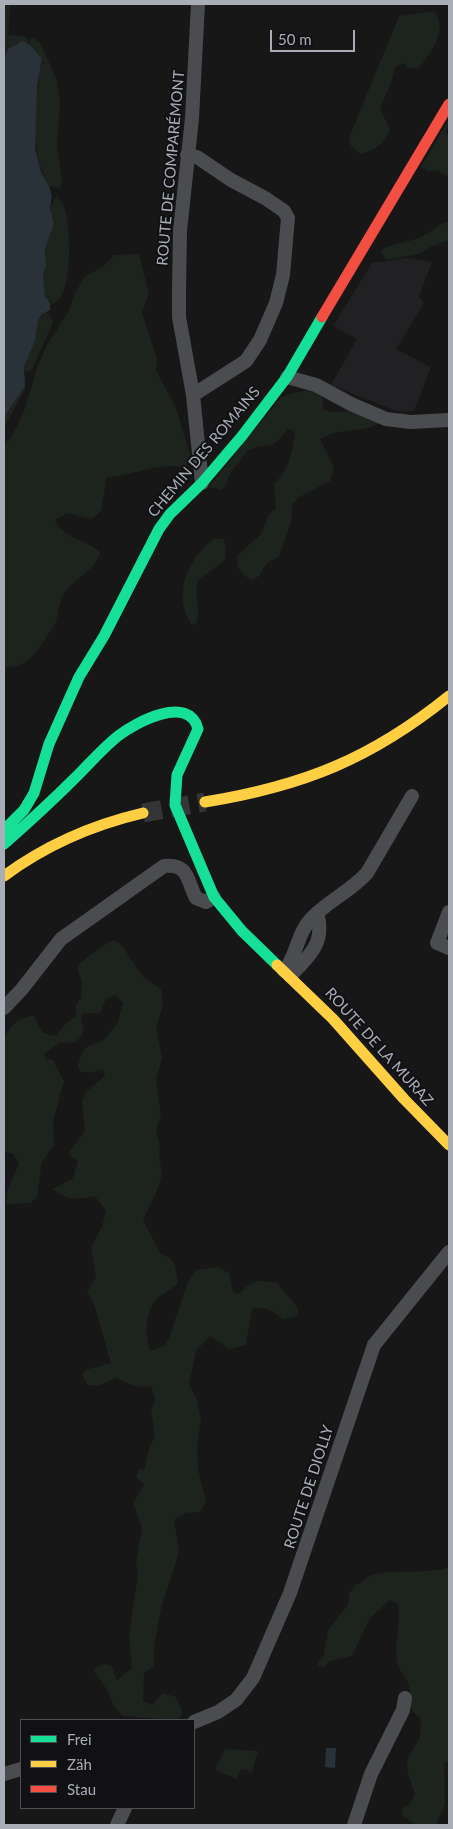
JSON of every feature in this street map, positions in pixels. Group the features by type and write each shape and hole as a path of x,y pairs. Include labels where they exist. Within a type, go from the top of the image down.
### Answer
{"street":[{"name":"ROUTE DE COMPARÉMONT","path":"198,4 192,118 180,231 179,304 193,395 202,483"},
{"name":"CHEMIN DES ROMAINS","path":"4,840 34,793 49,744 79,677 104,636 159,529 170,514 202,483 242,436 287,377 449,104"},
{"path":"187,155 198,157 231,180 265,198 284,211 288,218 281,283 276,303 260,340 246,361 193,395"},
{"path":"287,377 316,385 351,404 386,419 411,422 449,420"},
{"path":"205,802 279,788 314,778 342,767 386,744 410,728 449,696"},
{"name":"ROUTE DE LA MURAZ","path":"4,840 42,811 118,736 152,718 176,711 184,711 196,721 198,729 176,775 175,805 214,898 242,931 338,1024 404,1099 449,1145"},
{"path":"287,974 303,931 317,913 357,884 367,874 412,796"},
{"path":"4,876 33,856 72,836 103,823 143,813"},
{"path":"4,1008 61,939 164,866 172,865 184,870 196,898 206,902 214,898"},
{"path":"449,912 437,943 449,948"},
{"name":"ROUTE DE DIOLLY","path":"195,1722 218,1712 236,1700 253,1678 290,1593 374,1345 449,1252"},
{"path":"354,1825 371,1774 403,1710 405,1698"},
{"path":"4,1774 20,1768"},
{"path":"117,1825 125,1809"}],"shaded area":[{"path":"4,4 11,4 8,35 26,37 29,44 30,39 33,38 41,44 57,81 60,103 57,145 62,181 60,188 49,186 42,171 35,140 35,106 42,58 30,45 19,42 8,49 4,58"},
{"path":"435,11 438,19 439,34 433,48 419,68 407,68 405,63 395,67 392,80 380,109 390,129 385,139 378,146 360,154 351,146 349,138 399,16"},
{"path":"22,41 30,45 42,58 37,86 35,148 41,172 52,196 50,208 54,224 45,249 46,266 43,275 45,296 50,303 50,310 42,314 38,321 35,341 24,367 25,386 4,417 4,58 8,49"},
{"path":"449,119 446,133 449,136 449,177 437,170 428,171 421,167"},
{"path":"57,195 66,213 69,234 69,263 64,290 59,299 52,304 45,296 43,275 46,266 45,249 54,224 50,208"},
{"path":"449,222 449,240 432,246 419,254 386,260 381,252 382,249 423,236 440,225"},
{"path":"139,254 149,294 142,313 157,359 156,370 176,408 191,457 186,468 165,466 107,477 101,511 92,519 67,513 55,520 64,532 100,552 99,557 91,568 69,587 63,595 55,623 34,655 24,663 12,667 4,667 4,446 12,436 25,409 37,368 47,345 69,311 74,295 85,276 103,267 114,255"},
{"path":"405,258 432,262 419,297 424,303 396,349 431,367 414,411 396,411 331,385 357,339 333,326 372,263"},
{"path":"45,312 49,314 53,322 32,370 27,372 24,370 24,367 35,341 38,321"},
{"path":"25,386 26,388 4,427 4,417"},
{"path":"313,388 321,392 324,410 333,412 368,410 379,423 367,428 328,435 320,439 334,468 330,481 301,496 292,504 291,522 279,556 267,563 259,576 252,580 240,571 237,556 261,534 269,514 276,509 274,484 287,466 295,432 288,429 273,444 246,451 221,490 209,487 281,397"},
{"path":"214,539 223,539 226,546 225,560 198,580 196,592 198,619 196,624 192,625 186,614 183,602 185,578 197,556"},
{"path":"113,940 120,943 143,977 161,989 163,1005 156,1029 162,1057 156,1080 161,1115 156,1131 160,1146 159,1156 162,1174 158,1188 143,1220 160,1253 170,1258 175,1265 178,1284 158,1298 150,1309 147,1339 150,1351 164,1346 169,1338 188,1281 196,1270 217,1267 229,1273 233,1292 238,1294 255,1282 277,1283 298,1308 298,1316 283,1319 269,1310 261,1308 252,1309 246,1345 229,1349 210,1336 196,1351 189,1384 197,1400 201,1420 197,1446 198,1468 206,1502 200,1512 186,1513 174,1520 179,1552 162,1605 154,1645 154,1666 144,1673 143,1701 152,1705 163,1693 176,1697 183,1713 179,1719 123,1716 114,1707 108,1691 93,1670 102,1664 111,1665 117,1680 132,1668 129,1636 138,1575 136,1562 142,1528 133,1503 144,1485 136,1477 140,1467 144,1471 150,1445 155,1437 151,1410 155,1400 151,1386 133,1386 117,1377 99,1386 88,1385 82,1375 85,1370 111,1363 94,1304 87,1291 96,1277 91,1247 102,1227 106,1211 95,1196 68,1198 53,1189 73,1178 78,1161 68,1154 85,1131 82,1101 86,1092 105,1076 103,1069 89,1073 80,1071 78,1067 85,1048 103,1041 117,1024 123,1003 115,995 106,999 100,1013 84,1013 81,1018 83,1032 78,1040 74,1043 60,1042 44,1054 45,1059 53,1060 64,1081 53,1122 54,1145 42,1162 37,1197 30,1203 6,1204 8,1189 19,1163 13,1154 4,1152 4,1039 16,1022 28,1016 34,1016 43,1033 55,1036 65,1024 76,1017 76,1004 81,998 82,982 77,967"},
{"path":"449,1567 449,1761 444,1764 445,1804 436,1825 415,1825 402,1815 403,1808 411,1802 415,1795 407,1763 420,1737 421,1725 420,1717 412,1710 408,1683 397,1662 398,1604 390,1600 370,1618 352,1656 330,1661 323,1668 317,1665 324,1655 328,1630 348,1605 349,1594 355,1585 375,1574 430,1571"},
{"path":"326,1748 336,1748 335,1768 325,1767"},
{"path":"225,1749 258,1751 252,1772 241,1769 237,1779 215,1770"}],"tunnel":[{"path":"143,813 205,802"}],"traffic: fast":[{"path":"4,830 24,810 34,793 49,744 79,677 104,636 159,529 170,514 202,483 242,436 287,377 322,317"},
{"path":"4,844 126,730 161,714 184,713 193,719 198,729 177,775 175,805 214,897 242,931 277,965"}],"traffic: slow":[{"path":"205,802 274,788 334,767 392,737 449,696"},
{"path":"4,876 36,855 70,837 143,813"},
{"path":"277,965 333,1019 404,1099 449,1145"}],"traffic: jam":[{"path":"322,317 449,104"}]}
